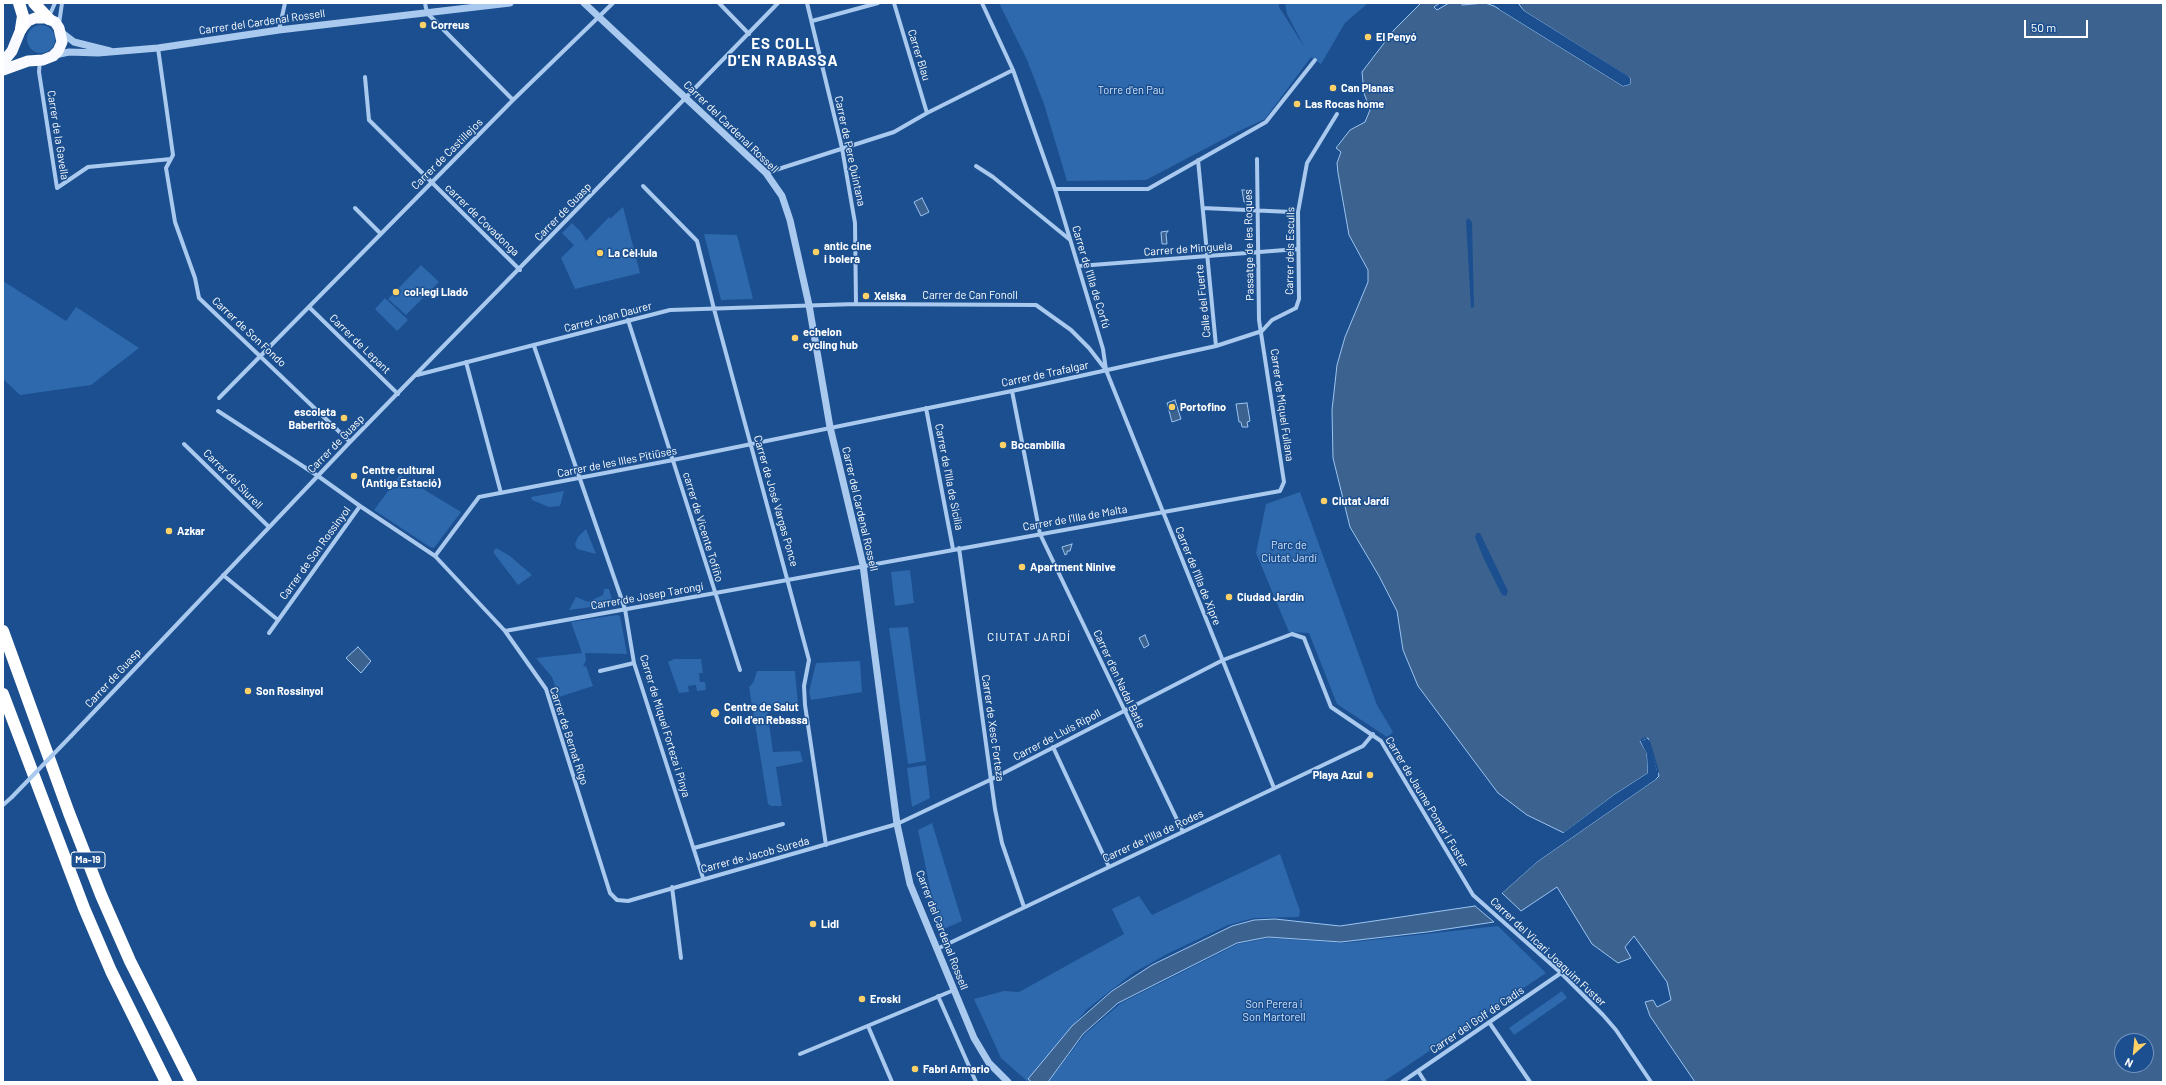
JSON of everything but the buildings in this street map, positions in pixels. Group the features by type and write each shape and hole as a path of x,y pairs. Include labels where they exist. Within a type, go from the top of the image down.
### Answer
{"highway":[{"path":"3,62 12,51 20,32 23,16 20,3"},
{"path":"3,70 53,56 61,45 60,29 44,17 34,3"},
{"path":"38,60 30,57 22,50 20,32 28,21 44,17"},
{"name":"Ma-19","path":"3,631 72,819 102,895 133,967 191,1082"},
{"name":"Ma-19","path":"3,694 84,908 111,971 166,1082"}],"street":[{"path":"44,17 51,12 55,3"},
{"path":"60,29 62,3"},
{"path":"279,30 285,3"},
{"path":"425,3 426,13 513,100"},
{"name":"Carrer del Cardenal Rossell","path":"53,56 63,52 158,48 279,30 510,3"},
{"name":"Carrer del Cardenal Rossell","path":"584,3 600,16 766,173 782,196 790,220 809,304 830,427 863,565 897,824 910,884 974,1038 989,1063 1008,1082"},
{"name":"Carrer de Castillejos","path":"219,398 513,100 612,3"},
{"path":"718,3 749,34"},
{"name":"Carrer de Guasp","path":"3,805 71,736 350,442 520,270 778,3"},
{"name":"Carrer de Pere Quintana","path":"807,3 842,148 855,223 856,304"},
{"path":"812,21 878,3"},
{"name":"Carrer Blau","path":"894,3 928,113"},
{"name":"Carrer de l'Illa de Corfú","path":"982,3 1013,70 1055,189 1103,349 1106,370"},
{"name":"Carrer del Cardenal Rossell","path":"60,29 74,42 112,51"},
{"name":"Carrer de Son Fondo","path":"158,48 173,156 166,168 175,222 195,278 199,298 262,356 350,442"},
{"name":"Carrer de la Gavella","path":"38,60 58,188 88,167 171,159"},
{"path":"1055,189 1148,189 1266,122 1315,60"},
{"path":"766,173 894,132 1013,70"},
{"name":"carrer de Covadonga","path":"365,77 369,120 520,270"},
{"name":"Carrer dels Esculls","path":"1262,331 1272,320 1296,308 1299,299 1299,205 1307,164 1337,114"},
{"name":"Calle del Fuerte","path":"1198,160 1216,346"},
{"name":"Passatge de les Roques","path":"1257,160 1259,320 1262,331"},
{"path":"976,166 1070,239"},
{"name":"Carrer de José Vargas Ponce","path":"643,186 697,241 714,309 789,579 809,660 804,686 805,705 826,845"},
{"path":"355,208 381,234"},
{"path":"1203,208 1291,212"},
{"name":"Carrer de Minguela","path":"1079,266 1298,249"},
{"name":"Carrer de Can Fonoll","path":"809,304 1036,305 1071,330 1089,348 1106,370"},
{"name":"Carrer Joan Daurer","path":"416,376 670,310 809,304"},
{"name":"Carrer de Lepant","path":"309,307 398,394"},
{"name":"carrer de Vicente Tofiño","path":"628,320 740,670"},
{"name":"Carrer de Trafalgar","path":"830,427 1012,391 1216,346 1262,331"},
{"name":"Carrer de Miquel Fullana","path":"1262,331 1284,482"},
{"name":"Carrer de Miquel Forteza i Pinya","path":"534,346 625,609 634,664 703,878"},
{"path":"466,362 501,493"},
{"name":"Carrer de l'Illa de Xipre","path":"1106,370 1274,788"},
{"name":"Carrer d'en Nadal Batle","path":"1012,391 1040,534 1183,832"},
{"name":"Carrer de l'Illa de Sicília","path":"926,408 953,549"},
{"name":"Carrer de Son Rossinyol","path":"218,411 318,476 360,506 269,633"},
{"name":"Carrer de les Illes Pitiüses","path":"435,556 479,498 673,460 830,427"},
{"name":"Carrer del Siurell","path":"184,444 269,527"},
{"name":"Carrer de l'Illa de Malta","path":"863,565 1272,493 1280,491 1284,482"},
{"name":"Carrer de Bernat Rigo","path":"360,506 435,556 505,631 546,689 610,893 616,900"},
{"name":"Carrer de Xesc Forteza","path":"959,548 992,780 994,809 1002,843 1024,907"},
{"name":"Carrer de Josep Tarongí","path":"505,631 863,565"},
{"path":"223,575 278,620"},
{"name":"Carrer de Lluís Ripoll","path":"897,824 992,780 1223,660 1292,634"},
{"name":"Carrer de Jaume Pomar i Fuster","path":"1292,634 1304,638 1331,707 1373,734 1381,741 1473,894"},
{"path":"600,671 634,664"},
{"name":"Carrer de l'Illa de Rodes","path":"937,949 1363,746 1373,734"},
{"path":"1054,747 1109,867"},
{"path":"694,848 783,824"},
{"name":"Carrer de Jacob Sureda","path":"616,900 628,901 703,878 897,824"},
{"path":"672,887 681,958"},
{"name":"Carrer del Vicari Joaquim Fuster","path":"1473,894 1562,973 1616,1030 1651,1082"},
{"name":"Carrer del Golf de Cadis","path":"1402,1082 1562,973"},
{"path":"800,1054 954,990"},
{"path":"938,996 976,1082"},
{"path":"1489,1022 1530,1082"},
{"path":"868,1026 892,1082"},
{"path":"1418,1071 1425,1082"}],"green space":[{"name":"Torre d'en Pau","path":"999,3 1279,3 1279,7 1305,48 1287,14 1285,3 1368,3 1345,23 1321,64 1311,57 1265,119 1237,132 1146,180 1067,181 1044,104 1027,60"},
{"path":"41,25 51,29 55,39 51,49 41,53 31,49 27,39 31,29"},
{"name":"La Cèl·lula","path":"623,207 640,273 575,289 561,258 574,245 562,233 572,223 581,232 586,241 609,217 610,219"},
{"path":"704,234 737,235 753,299 721,300"},
{"path":"421,265 439,282 406,315 388,299"},
{"path":"3,281 66,321 76,307 139,348 91,385 20,395 3,379"},
{"path":"385,298 408,320 397,331 375,309"},
{"path":"400,475 461,512 434,548 430,547 374,510"},
{"path":"564,491 560,506 549,507 532,500 531,497"},
{"name":"Parc de Ciutat Jardí","path":"1300,492 1377,705 1393,732 1387,737 1337,704 1309,633 1289,632 1256,553 1266,504"},
{"path":"586,529 596,554 577,549 575,544 578,537"},
{"path":"496,548 510,556 532,575 518,585 493,552"},
{"path":"910,570 914,603 895,606 891,572"},
{"path":"604,589 609,589 613,604 569,610 576,597 588,602 603,595"},
{"path":"617,615 620,616 627,654 585,653 586,660 583,667 552,677 536,658 582,653 571,622"},
{"path":"908,627 926,761 908,764 889,628"},
{"path":"674,659 701,659 703,673 699,673 700,682 705,682 706,690 697,691 696,685 688,686 689,692 679,693 668,662"},
{"path":"860,661 862,692 811,700 809,692 816,663"},
{"path":"586,666 593,686 559,697 552,677"},
{"path":"757,671 795,671 798,704 767,709 773,752 800,751 803,762 776,767 782,806 771,806 768,804 749,687 753,683"},
{"path":"926,765 930,798 912,807 907,768"},
{"path":"932,823 962,921 939,931 918,830"},
{"path":"1280,854 1300,911 1299,917 1254,918 1228,925 1167,954 1133,973 1086,1010 1028,1082 1001,1058 974,999 1004,991 1019,992 1124,934 1112,909 1139,896 1152,915"},
{"name":"Son Perera i Son Martorell","path":"1498,926 1546,973 1383,1082 1048,1082 1085,1034 1121,1003 1238,944 1269,938 1344,943"},
{"path":"1562,991 1567,998 1514,1035 1509,1028"}],"shaded area":[{"path":"1421,3 1440,3 1434,7 1437,10 1449,3 1462,3 1462,5 1485,3 1494,6 1623,86 1630,84 1630,78 1524,11 1518,3 2163,3 2163,1082 1695,1082 1650,1016 1645,1002 1653,1000 1657,1007 1671,1000 1667,982 1634,936 1625,947 1631,958 1618,963 1592,944 1557,887 1521,911 1502,893 1538,861 1659,776 1648,738 1640,741 1647,753 1648,773 1614,795 1564,833 1527,815 1498,793 1418,686 1403,650 1397,611 1379,576 1350,527 1333,458 1332,410 1337,365 1345,337 1368,282 1368,270 1349,235 1337,163 1341,152 1336,148 1350,130 1365,122 1370,110 1364,93 1362,72 1394,30"},
{"path":"1242,190 1247,190 1248,202 1244,202"},
{"path":"922,198 929,212 921,216 914,202"},
{"path":"1168,231 1166,234 1167,244 1162,244 1161,232"},
{"path":"1175,400 1181,419 1172,422 1167,403"},
{"path":"1247,403 1250,421 1247,422 1248,427 1242,427 1241,422 1239,422 1236,404"},
{"path":"1072,544 1070,551 1067,551 1067,554 1065,555 1062,547"},
{"path":"1145,635 1149,645 1144,648 1139,638"},
{"path":"358,647 371,661 361,673 346,658"},
{"path":"1475,906 1494,922 1427,932 1341,942 1268,937 1237,943 1118,1003 1083,1034 1048,1082 1032,1082 1028,1079 1072,1026 1112,991 1152,965 1232,926 1254,920 1275,919 1340,926"}],"pier":[{"path":"1516,3 1524,11 1628,76 1630,78 1630,84 1623,86 1499,9 1501,8 1623,84 1628,83 1626,77 1523,12"},
{"path":"1468,218 1472,222 1474,307 1471,308 1466,221"},
{"path":"1477,533 1480,533 1508,591 1506,596 1502,595 1483,557 1475,537"},
{"path":"1645,737 1650,741 1659,771 1656,779 1538,861 1502,893 1500,891 1537,859 1655,778 1657,771 1648,742 1645,739 1642,741 1648,753 1650,775 1615,797 1565,834 1562,834 1614,795 1648,773 1647,754 1640,740"}],"place":[{"name":"Correus","path":"423,25"},
{"name":"El Penyó","path":"1368,37"},
{"name":"Can Planas","path":"1333,88"},
{"name":"Las Rocas home","path":"1297,104"},
{"name":"antic cine i bolera","path":"816,252"},
{"name":"La Cèl·lula","path":"600,253"},
{"name":"col·legi Lladó","path":"396,292"},
{"name":"Xelska","path":"866,296"},
{"name":"echelon cycling hub","path":"795,338"},
{"name":"Portofino","path":"1172,407"},
{"name":"escoleta Baberitos","path":"344,418"},
{"name":"Bocambilia","path":"1003,445"},
{"name":"Centre cultural (Antiga Estació)","path":"354,476"},
{"name":"Ciutat Jardí","path":"1324,501"},
{"name":"Azkar","path":"169,531"},
{"name":"Apartment Ninive","path":"1022,567"},
{"name":"Ciudad Jardín","path":"1229,597"},
{"name":"Son Rossinyol","path":"248,691"},
{"name":"Centre de Salut Coll d'en Rebassa","path":"715,713"},
{"name":"Playa Azul","path":"1370,775"},
{"name":"Lidl","path":"813,924"},
{"name":"Eroski","path":"862,999"},
{"name":"Fabri Armario","path":"915,1069"}],"district":[{"name":"ES COLL D'EN RABASSA","path":"783,52"},
{"name":"CIUTAT JARDÍ","path":"1029,637"}]}
